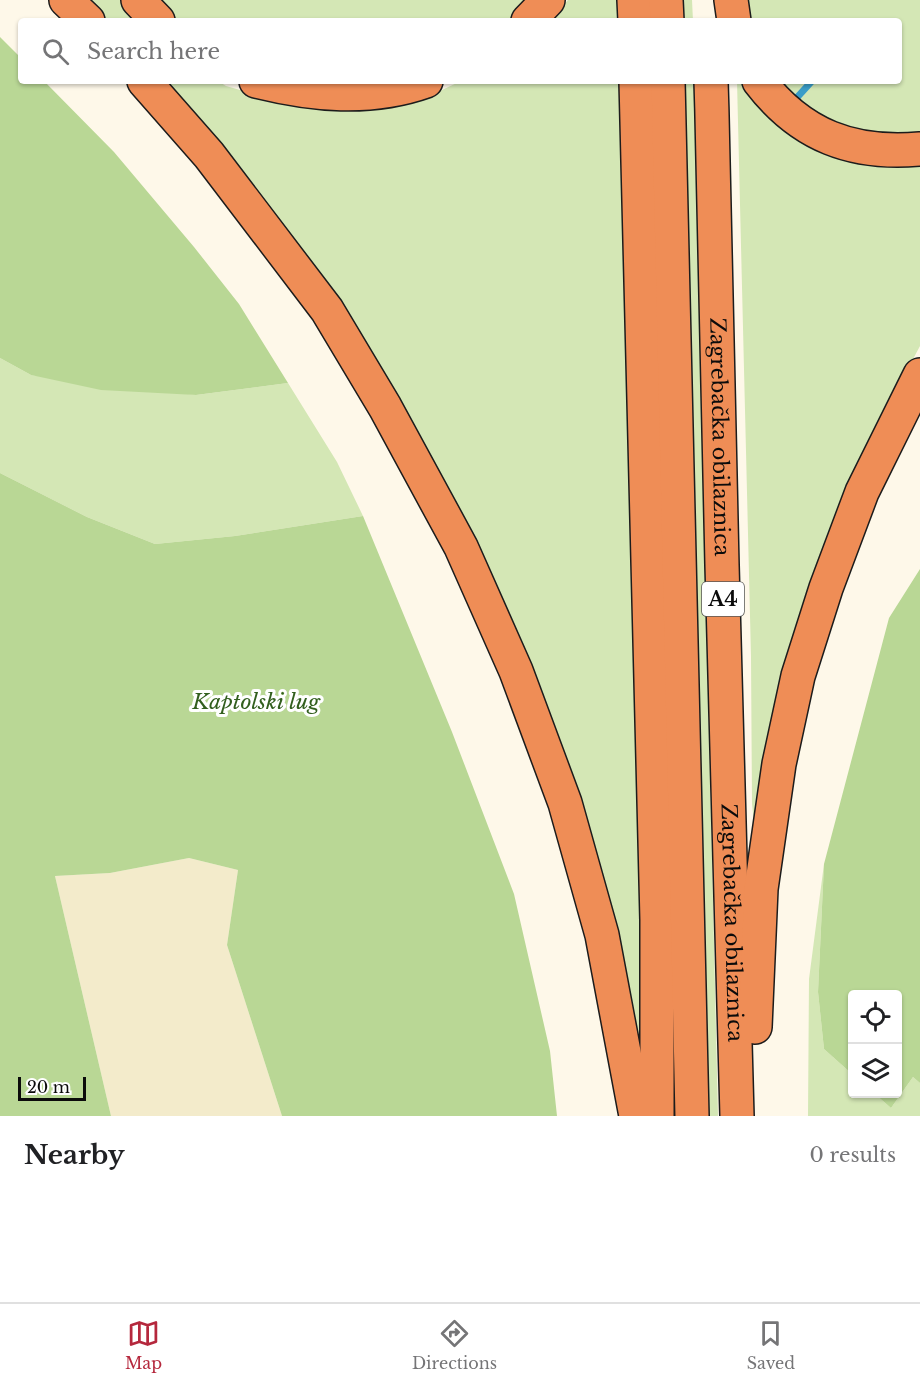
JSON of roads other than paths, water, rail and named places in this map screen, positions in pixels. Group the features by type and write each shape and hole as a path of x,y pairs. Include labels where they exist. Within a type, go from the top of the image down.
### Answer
{"highway":[{"path":"66,0 85,18"},
{"path":"138,0 155,18"},
{"path":"531,18 548,0"},
{"path":"634,0 635,18"},
{"path":"666,0 667,18"},
{"path":"709,0 710,18"},
{"path":"731,0 734,18"},
{"path":"147,84 209,155 327,310 385,407 461,547 516,671 565,803 602,935 636,1116"},
{"path":"268,84 315,93 348,95 384,92 415,84"},
{"path":"636,84 657,920 657,1116"},
{"name":"Zagrebačka obilaznica","path":"668,84 692,1116"},
{"name":"Zagrebačka obilaznica","path":"711,84 737,1116"},
{"path":"761,84 784,109 803,124 827,137 861,148 895,151 920,149"},
{"path":"756,1116 755,1027 761,889 779,764 798,676 826,588 862,492 920,375"}],"waterway":[{"path":"792,103 809,84"}],"park label":[{"name":"Kaptolski lug","path":"256,702"}]}
